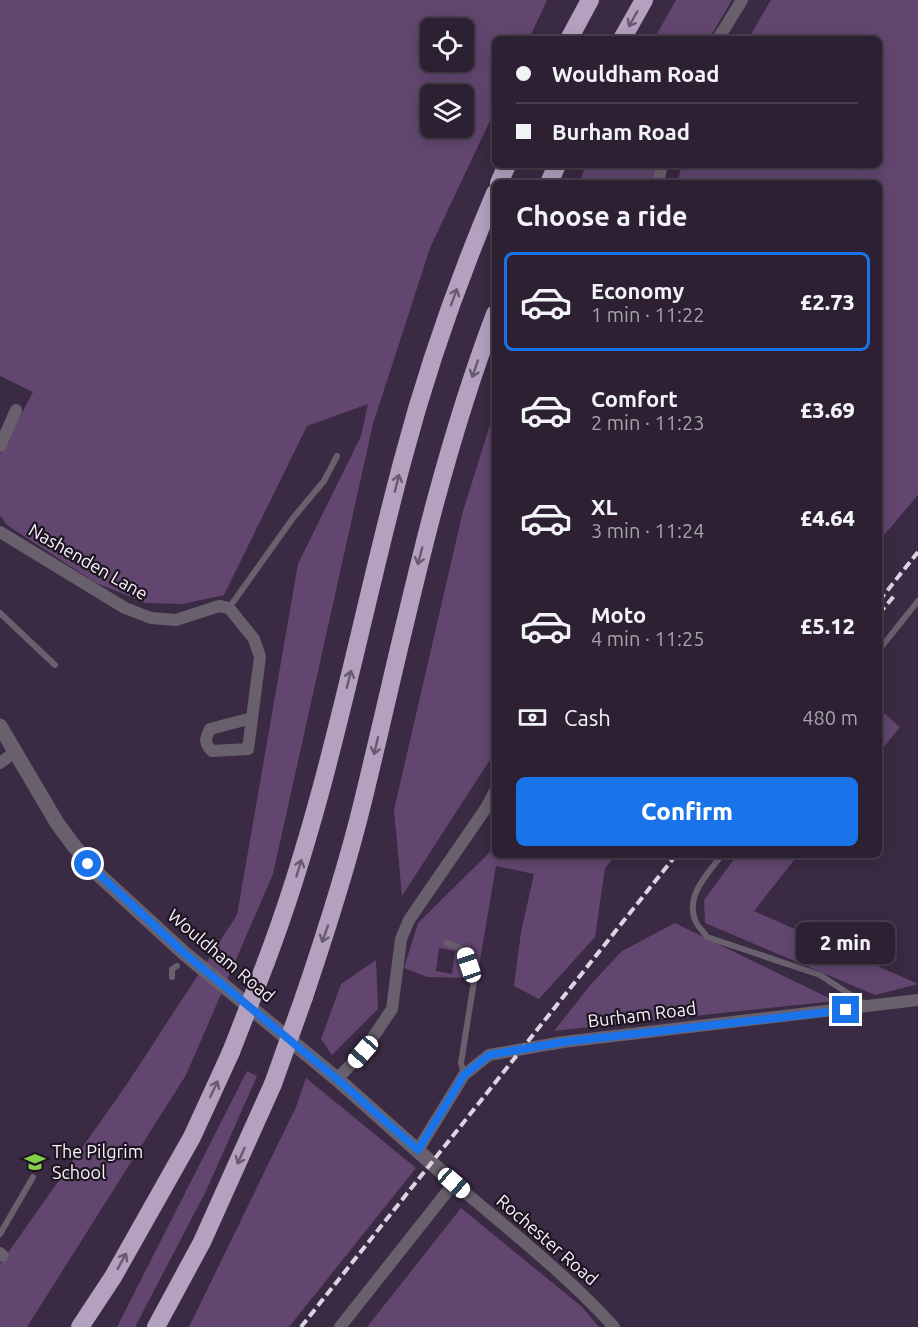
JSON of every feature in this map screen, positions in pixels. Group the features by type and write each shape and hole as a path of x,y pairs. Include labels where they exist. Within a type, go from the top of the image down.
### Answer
{"highway":[{"path":"571,36 590,0"},
{"path":"624,36 644,0"},
{"path":"80,1327 112,1277 192,1137 231,1052 266,962 299,870 323,786 403,458 443,327 492,200"},
{"path":"156,1327 202,1242 273,1084 330,922 362,803 441,477 467,392 492,322"}],"street":[{"path":"720,36 742,0"},
{"path":"0,446 16,410"},
{"name":"Nashenden Lane","path":"0,532 125,608 144,616 176,620 219,606 229,608"},
{"path":"229,608 254,639 260,657 252,718"},
{"name":"Wouldham Road","path":"0,726 57,823 100,876 184,953 337,1079 454,1183"},
{"path":"0,764 15,752"},
{"path":"337,1079 369,1044 392,1009 401,939 409,920 492,797"},
{"name":"Burham Road","path":"418,1150 464,1075 489,1055 563,1042 918,1000"},
{"path":"340,1327 454,1183"},
{"name":"Rochester Road","path":"454,1183 600,1311 614,1327"}],"lane":[{"path":"229,608 293,518 324,481 337,456"},
{"path":"882,646 918,601"},
{"path":"0,613 55,664"},
{"path":"720,858 696,892 693,909 695,921 707,937 820,975 869,1007"},
{"path":"447,943 464,949 474,981 461,1063 464,1075"},
{"path":"172,976 172,969 177,966"},
{"path":"0,1234 33,1177"}],"shaded area":[{"path":"0,0 547,0 530,36 492,36 492,116 430,248 373,424 273,874 186,1075 27,1327 0,1327 0,1264 127,1084 237,915 298,564 361,436 368,404 307,426 224,595 183,604 146,603 96,583 7,525 0,515 0,454 33,392 0,376"},
{"path":"676,0 732,0 711,36 656,36"},
{"path":"771,0 918,0 918,495 882,537 882,180 678,180 681,168 882,168 882,36 750,36"},
{"path":"585,168 655,168 653,180 580,180"},
{"path":"492,419 492,757 402,896 394,810 463,511"},
{"path":"882,712 900,727 882,749"},
{"path":"492,850 492,858 613,858 605,868 595,937 539,999 514,986 521,932 534,874 496,866 477,978 427,977 404,968 418,923","holes":["439,948 455,951 452,974 436,971"]},
{"path":"735,858 796,858 754,911 918,984 875,995 705,923 704,900"},
{"path":"675,923 835,1001 554,1031 592,983 622,951"},
{"path":"376,960 378,1009 332,1055 321,1039 341,984"},
{"path":"247,1071 257,1076 206,1191 135,1327 117,1327"},
{"path":"306,1078 416,1168 289,1327 189,1327 296,1107"},
{"path":"461,1208 582,1307 599,1327 367,1327"}],"railway":[{"path":"882,597 918,552"},
{"path":"882,610 894,596"},
{"path":"301,1327 674,858"}],"place":[{"name":"The Pilgrim School","path":"35,1162"}],"route":[{"path":"88,864 184,953 337,1079 418,1150 464,1075 489,1055 563,1042 846,1010"}]}
